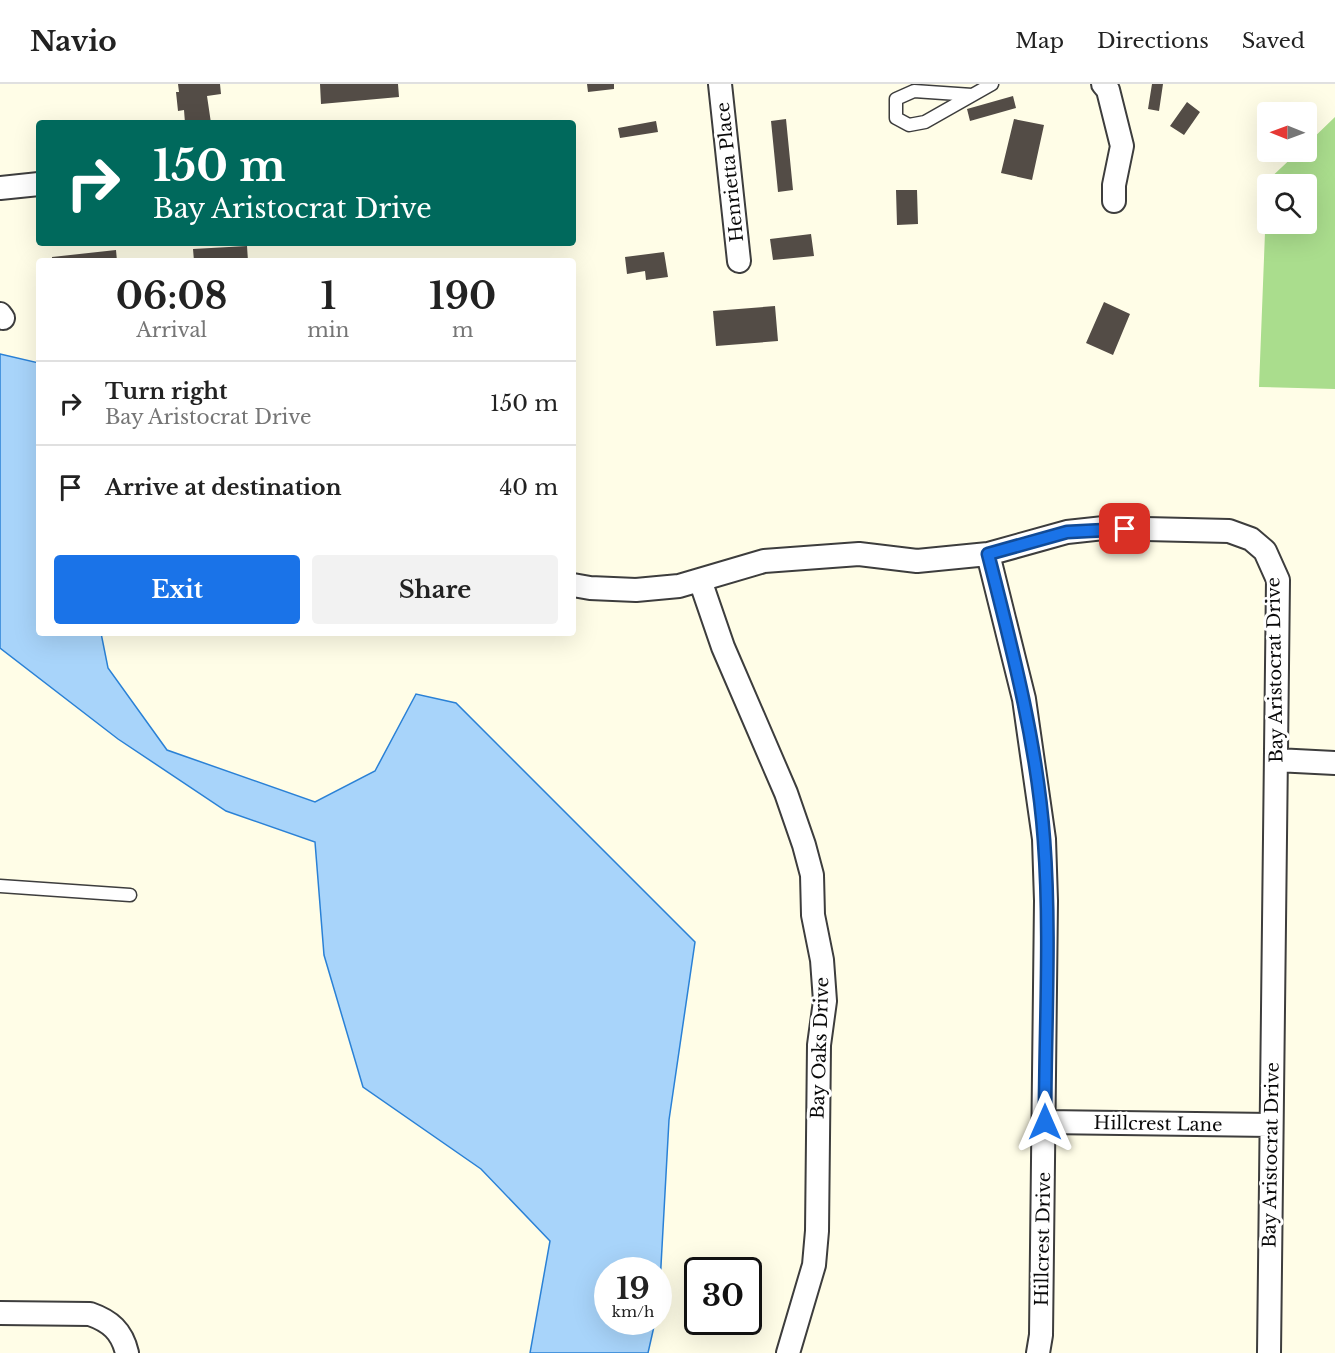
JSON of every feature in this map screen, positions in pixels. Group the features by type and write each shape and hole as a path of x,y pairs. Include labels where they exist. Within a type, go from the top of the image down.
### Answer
{"street":[{"name":"Henrietta Place","path":"720,84 739,261"},
{"path":"1102,84 1108,90 1122,146 1114,185 1114,201"},
{"path":"0,188 36,184"},
{"name":"Bay Aristocrat Drive","path":"576,586 636,590 700,580 764,561 860,554 917,561 988,554 1067,532 1104,528 1228,531 1251,539 1265,551 1278,580 1269,1353"},
{"name":"Hillcrest Drive","path":"988,554 1024,699 1044,839 1045,1122 1038,1353"},
{"name":"Bay Oaks Drive","path":"700,580 723,647 786,793 804,845 812,875 813,915 822,960 825,1001 819,1045 817,1231 814,1265 788,1353"},
{"path":"1276,760 1335,763"},
{"name":"Hillcrest Lane","path":"1045,1122 1271,1125"},
{"path":"0,1313 90,1314 104,1319 117,1329 124,1340 127,1353"}],"lane":[{"path":"972,95 914,91 897,99 896,118 909,125 925,122 992,84"},
{"path":"0,886 130,895"}],"green space":[{"path":"1335,117 1335,389 1259,387 1265,234 1317,234 1317,174 1274,174 1287,162 1317,162 1317,134"}],"water":[{"path":"0,354 36,362 36,636 102,636 108,668 167,750 315,802 375,771 416,694 456,703 695,942 669,1120 661,1257 594,1257 594,1335 652,1335 648,1353 530,1353 550,1241 481,1169 363,1087 324,955 315,842 226,811 118,739 0,648"}],"building":[{"path":"178,84 220,84 221,94 207,96 211,120 185,120 184,110 178,111 176,92 179,92"},
{"path":"320,84 398,84 399,97 321,104"},
{"path":"587,84 614,84 614,89 588,92"},
{"path":"1152,84 1163,84 1159,111 1148,109"},
{"path":"1013,96 1016,108 970,121 967,109"},
{"path":"1187,102 1200,112 1184,135 1170,126"},
{"path":"786,119 793,190 778,192 771,121"},
{"path":"1014,119 1044,125 1032,180 1001,173"},
{"path":"656,121 658,132 620,138 618,128"},
{"path":"896,190 917,190 918,224 897,225"},
{"path":"811,234 814,256 773,260 770,239"},
{"path":"247,246 248,258 194,258 193,249"},
{"path":"116,250 117,258 52,258"},
{"path":"664,252 668,277 646,280 645,271 627,274 625,257"},
{"path":"1104,302 1130,314 1113,355 1086,343"},
{"path":"775,306 778,341 716,346 713,311"}],"route":[{"path":"1045,1122 1044,839 1024,699 988,554 1067,532 1104,528 1125,529"}]}
